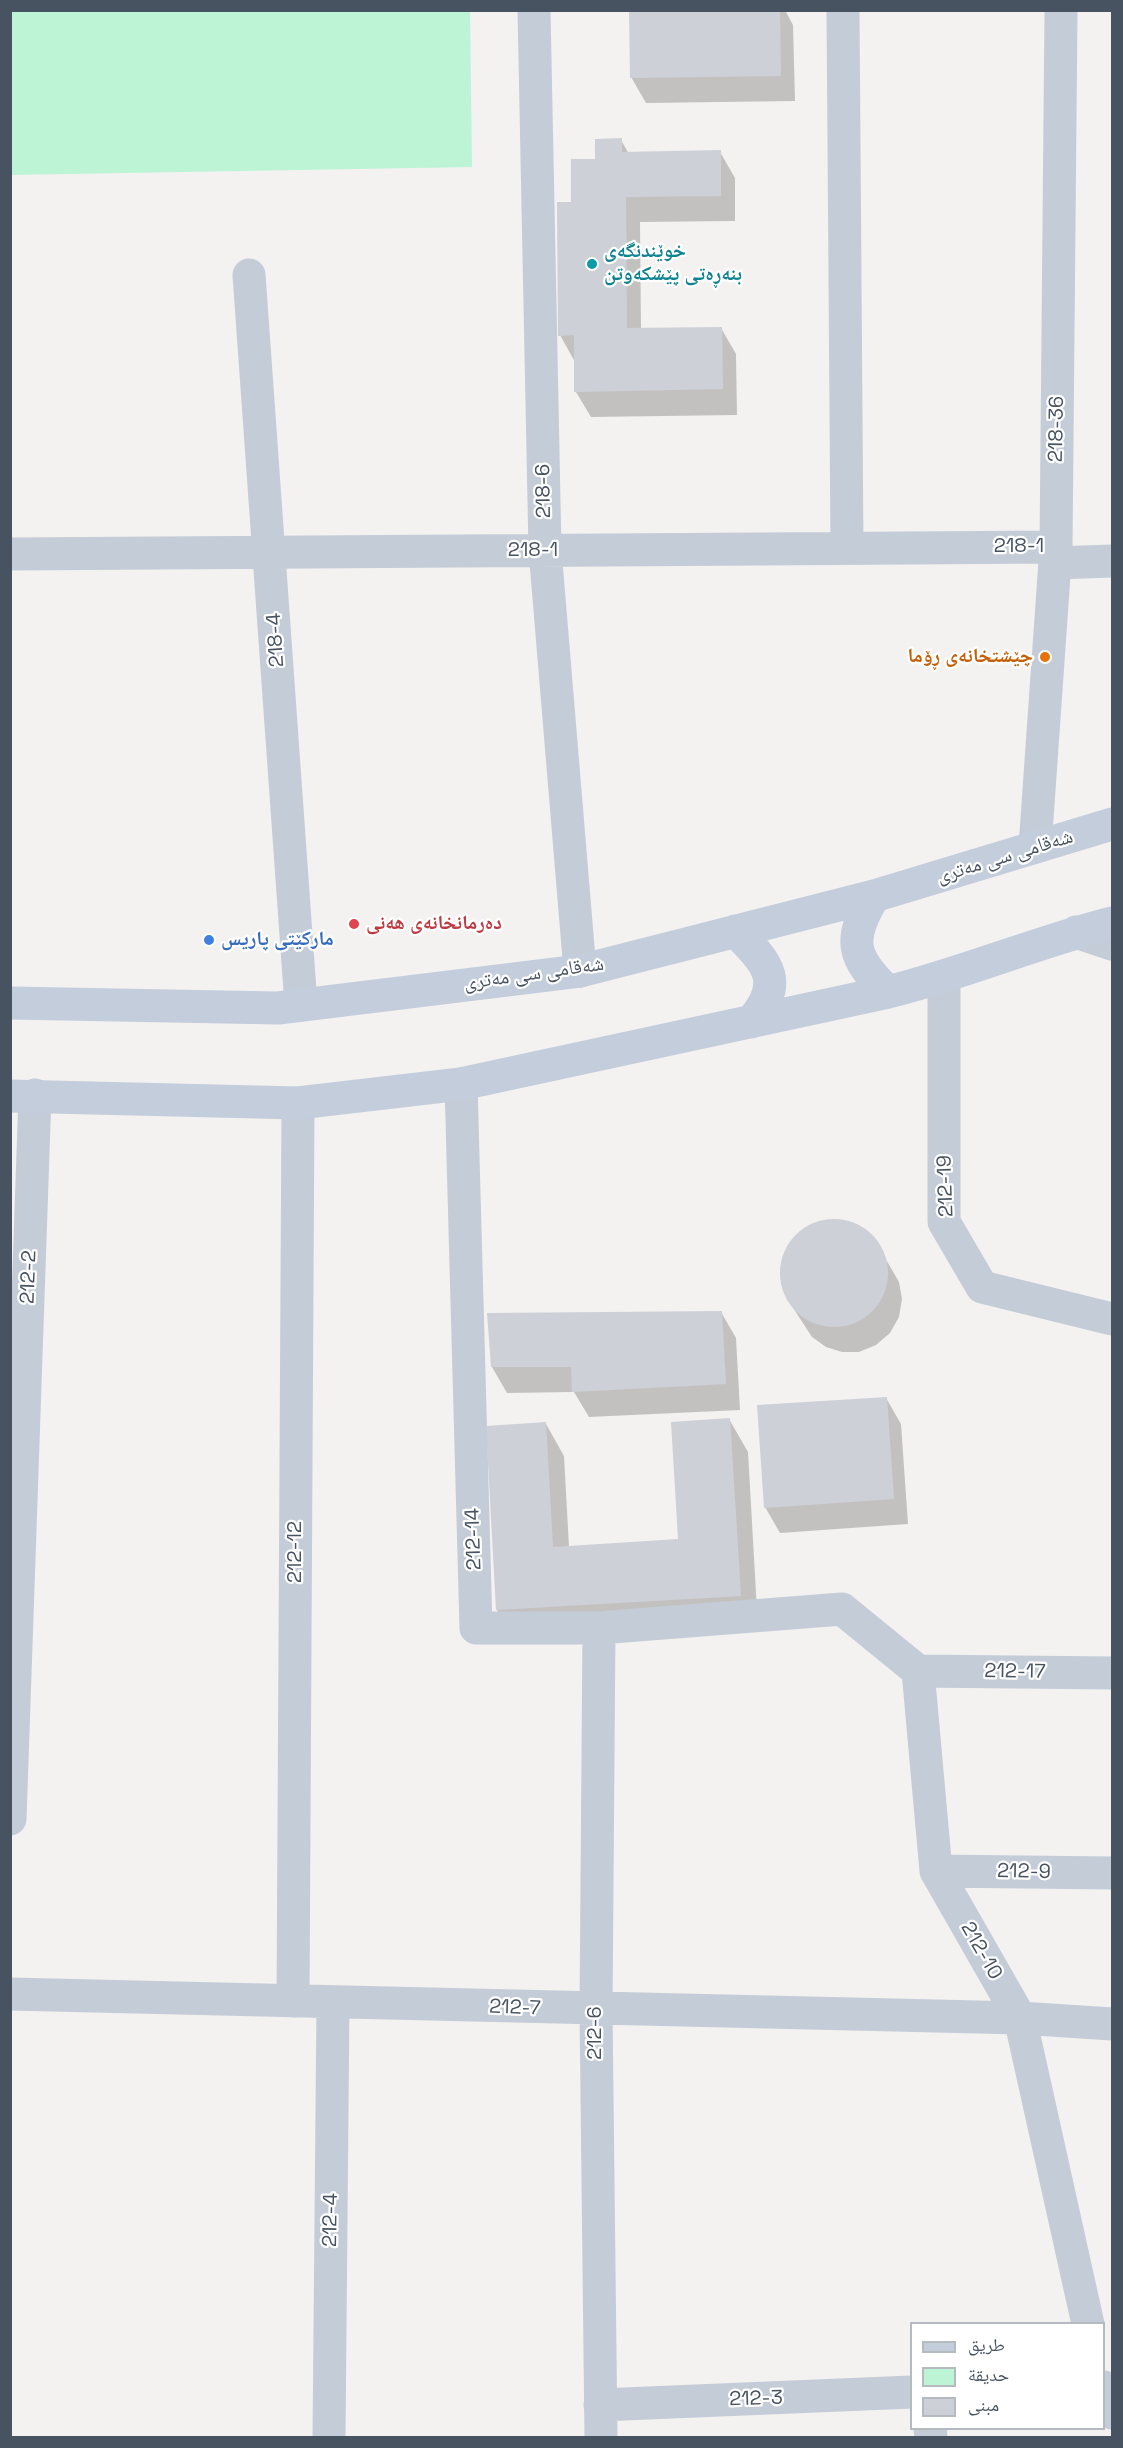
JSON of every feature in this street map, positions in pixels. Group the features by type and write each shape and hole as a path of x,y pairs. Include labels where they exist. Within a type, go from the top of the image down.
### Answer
{"main road":[{"name":"شەقامی سی مەتری","path":"10,1003 278,1008 580,971 874,896 1113,824"},
{"path":"874,896 860,920 857,940 859,957 869,974 888,992"},
{"path":"23,1096 298,1103 460,1084 888,992 944,978 1076,932 1113,923"},
{"path":"735,931 762,958 770,973 771,990 764,1007 752,1022"}],"street":[{"name":"218-6","path":"534,10 545,550 580,971"},
{"path":"843,10 847,548"},
{"name":"218-36","path":"1035,847 1056,555 1061,10"},
{"name":"218-4","path":"249,275 301,1005"},
{"name":"218-1","path":"10,554 847,548 1056,555 1113,561"},
{"path":"1076,932 1113,944"},
{"name":"212-19","path":"944,978 944,1222 982,1287 1113,1319"},
{"name":"212-14","path":"460,1084 477,1629 599,1628 842,1609 918,1671"},
{"name":"212-2","path":"10,1819 23,1096"},
{"name":"212-12","path":"293,2001 298,1103"},
{"name":"212-6","path":"599,1628 596,2010 602,2438"},
{"name":"212-17","path":"918,1671 1113,1673"},
{"name":"212-10","path":"918,1671 936,1871 1020,2018 1088,2322"},
{"name":"212-9","path":"936,1871 1113,1873"},
{"name":"212-7","path":"10,1994 596,2010 1020,2018"},
{"name":"212-4","path":"329,2438 333,2002"},
{"path":"1020,2018 1113,2024"},
{"path":"1105,2390 1113,2413"},
{"name":"212-3","path":"600,2405 910,2392"}],"green space":[{"path":"10,11 470,11 472,167 11,175"}],"building":[{"path":"629,10 780,10 781,76 630,78"},
{"name":"خوێندنگەی بنەڕەتی پێشکەوتن","path":"622,138 622,152 721,150 721,196 626,197 627,328 722,327 723,389 574,392 574,335 558,336 557,202 571,202 571,159 595,159 595,139"},
{"path":"834,1219 855,1223 872,1235 884,1252 888,1273 884,1294 872,1311 855,1323 834,1327 813,1323 796,1311 784,1294 780,1273 784,1252 796,1235 813,1223"},
{"path":"722,1311 726,1384 572,1392 571,1367 491,1367 487,1313"},
{"path":"887,1397 894,1499 764,1508 757,1405"},
{"path":"730,1418 741,1596 496,1610 486,1426 546,1422 553,1547 678,1539 671,1422"}],"place":[{"name":"خوێندنگەی بنەڕەتی پێشکەوتن","path":"592,264"},
{"name":"چێشتخانەی ڕۆما","path":"1045,657"},
{"name":"دەرمانخانەی هەنی","path":"354,924"},
{"name":"مارکێتی پاریس","path":"209,940"}]}
